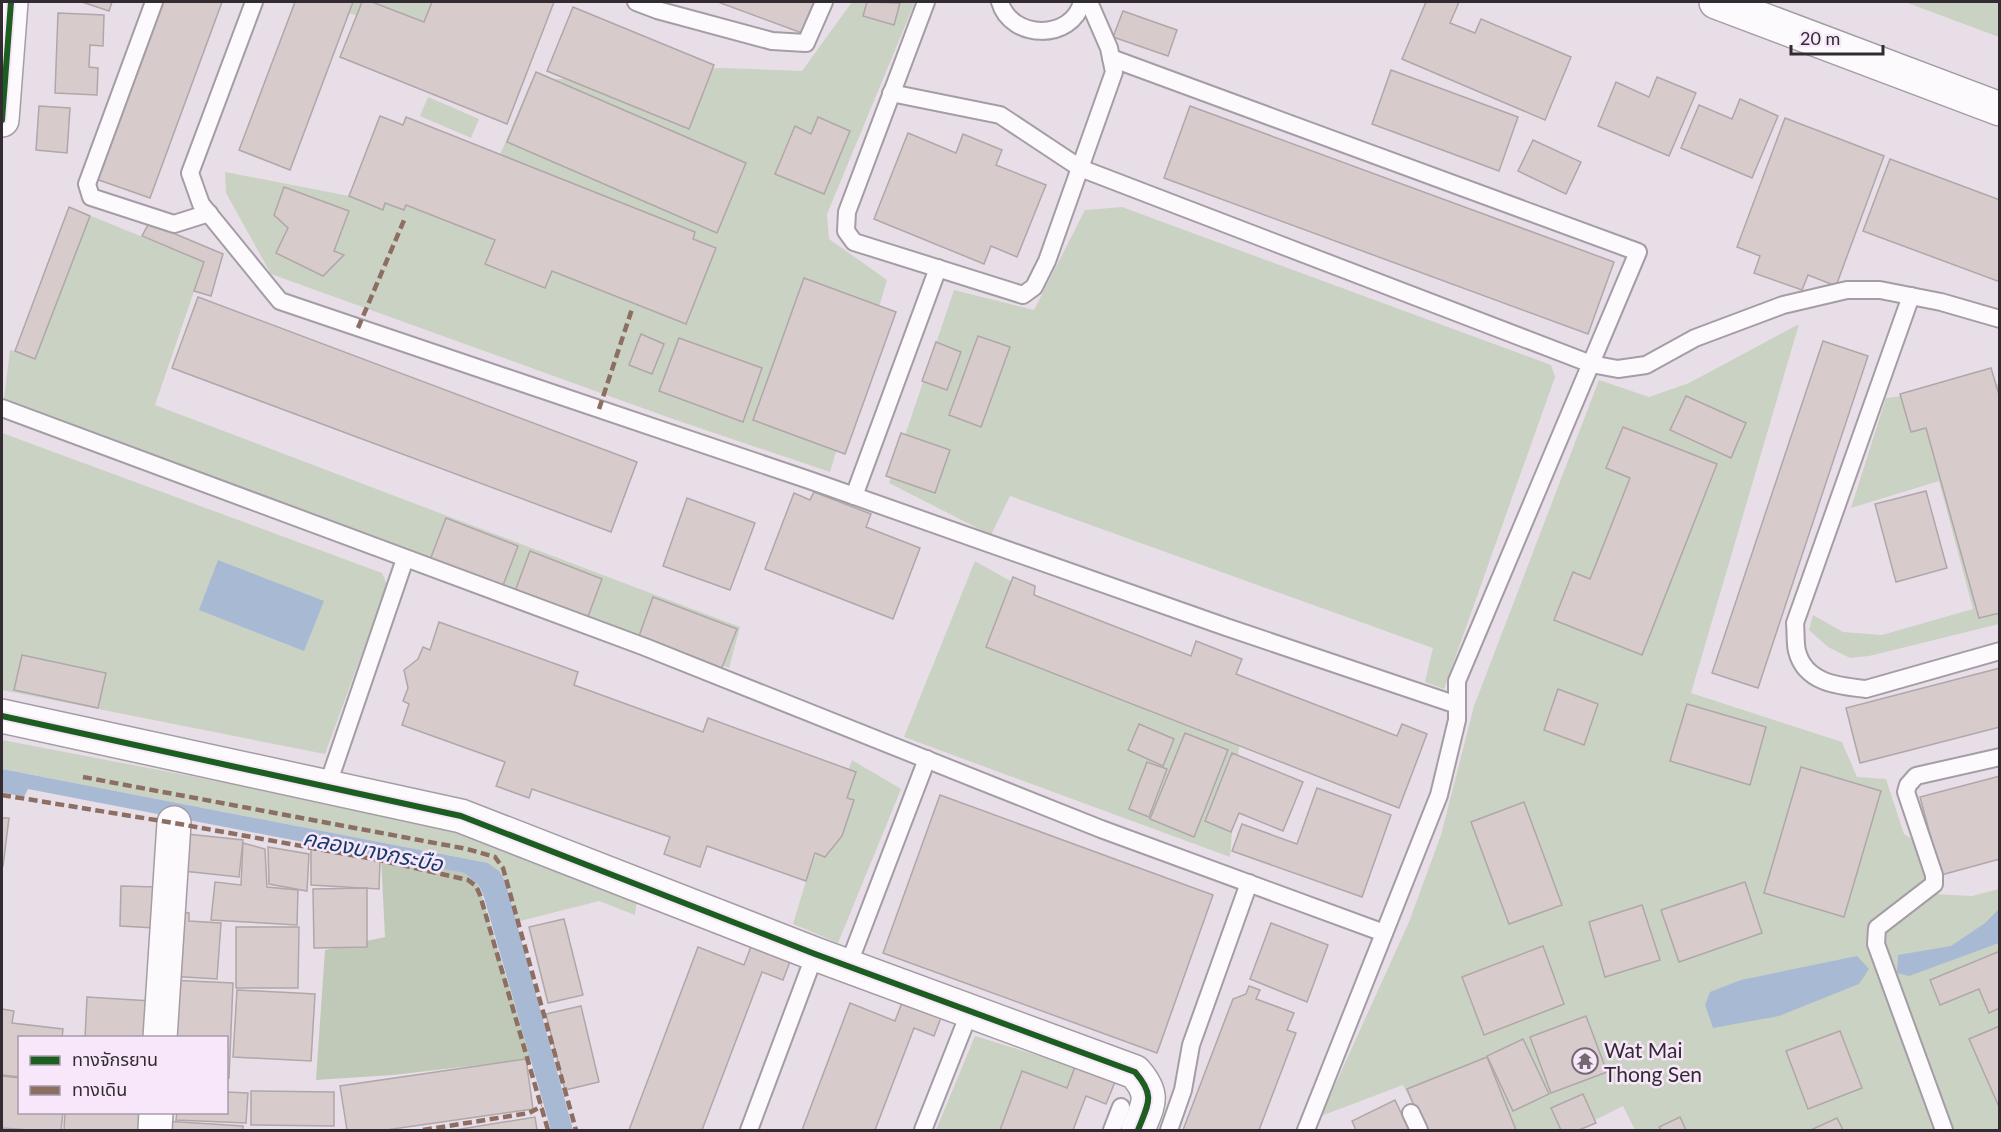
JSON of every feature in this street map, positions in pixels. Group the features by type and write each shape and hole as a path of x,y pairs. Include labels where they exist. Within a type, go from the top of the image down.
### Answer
{"street":[{"path":"2,120 11,2"},
{"path":"1716,2 2000,110"},
{"path":"2,716 461,816 815,954 1134,1072 1146,1085 1149,1100 1129,1119"},
{"path":"159,1036 174,822"},
{"path":"155,1131 156,1114"}],"lane":[{"path":"154,2 87,184 91,197 174,224 209,213"},
{"path":"254,2 190,172 201,204 280,301 854,496 1226,627 1457,705"},
{"path":"636,2 657,10 772,41 806,43 824,2"},
{"path":"926,2 847,212 846,231 854,242 1023,294 1034,287 1047,261 1114,72 1109,48 1089,2"},
{"path":"1000,2 1009,18 1021,27 1049,32 1063,27 1074,18 1082,2"},
{"path":"1111,58 1638,252 1457,681 1457,720 1439,795 1306,1131"},
{"path":"891,93 1000,115 1080,168 1591,364 1618,369 1646,365 1695,338 1783,305 1847,290 1880,290 1941,302 2000,319"},
{"path":"854,496 938,268"},
{"path":"1911,296 1795,623 1797,650 1803,668 1817,678 1844,687 1866,688 2000,651"},
{"path":"2,408 645,647 1101,829 1384,933"},
{"path":"327,787 405,558"},
{"path":"1944,1131 1876,944 1876,936 1878,928 1934,884 1934,875 1906,792 1908,785 1916,777 2000,756"},
{"path":"848,966 927,759"},
{"path":"1169,1131 1184,1090 1191,1045 1249,883"},
{"path":"749,1131 815,954"},
{"path":"923,1131 970,1011"},
{"path":"1411,1113 1419,1131"},
{"path":"1112,1131 1129,1119"}],"green space":[{"path":"343,2 460,2 440,44 340,10"},
{"path":"852,2 915,2 827,214 829,239 887,280 830,472 670,418 271,274 226,193 225,172 349,196 500,155 531,81 721,68 802,71"},
{"path":"1905,2 1999,2 1999,37"},
{"path":"428,97 479,119 471,138 420,116"},
{"path":"69,207 204,262 155,405 740,627 729,668 4,399 10,350 15,351"},
{"path":"1122,207 1551,365 1555,377 1444,689 1425,682 1433,648 1010,496 991,535 889,483 954,290 1034,310 1085,210"},
{"path":"1799,324 1691,693 1842,742 1857,777 1886,779 1904,834 1920,844 1935,894 1972,896 1999,889 1999,1130 1635,1130 1623,1106 1575,1130 1426,1130 1403,1085 1321,1116 1409,922 1441,835 1474,706 1599,380 1649,397 1689,383"},
{"path":"1999,384 1999,624 1869,656 1850,658 1828,647 1809,630 1813,615 1843,632 1882,635 1973,609 1939,481 1851,508 1886,398"},
{"path":"2,433 382,573 387,585 325,754 2,690"},
{"path":"975,561 1242,711 1230,857 904,737"},
{"path":"2,740 436,823 522,858 637,898 635,915 599,901 516,922 505,883 488,863 2,769"},
{"path":"852,760 901,789 838,943 793,924 806,881"},
{"path":"381,856 464,873 478,884 531,1059 393,1075 316,1080 325,950 385,937"},
{"path":"975,1036 1075,1067 1067,1088 1022,1071 1000,1130 936,1130"}],"water":[{"path":"218,560 324,601 304,651 199,610"},
{"name":"คลองบางกระบือ","path":"2,769 488,863 500,872 506,884 573,1130 551,1130 483,894 478,884 464,873 28,789 24,797 2,792"},
{"path":"1999,909 1999,943 1909,976 1897,973 1898,955 1951,946 1985,923"},
{"path":"1857,956 1869,969 1859,984 1779,1016 1713,1028 1705,1005 1710,992 1741,980"}],"building":[{"path":"82,2 112,2 109,11"},
{"path":"161,2 222,2 150,198 96,179"},
{"path":"295,2 353,2 290,170 239,150"},
{"path":"362,2 372,2 424,22 432,2 554,2 507,124 340,57"},
{"path":"718,2 814,2 802,33"},
{"path":"867,2 900,3 894,25 863,16"},
{"path":"1426,2 1459,2 1450,23 1475,33 1481,19 1571,57 1545,120 1402,59"},
{"path":"573,7 714,65 689,129 547,71"},
{"path":"1123,11 1177,30 1168,56 1113,37"},
{"path":"58,13 104,15 103,46 90,45 89,67 98,68 97,95 55,93"},
{"path":"1391,70 1518,117 1499,171 1372,124"},
{"path":"536,72 746,163 717,233 507,142"},
{"path":"1657,77 1696,93 1669,156 1598,126 1616,82 1649,97"},
{"path":"1740,99 1778,116 1752,178 1681,148 1699,105 1732,119"},
{"path":"39,106 70,108 67,153 36,150"},
{"path":"1190,106 1614,262 1588,334 1164,178"},
{"path":"380,116 403,125 406,117 695,232 693,239 716,248 686,324 552,271 545,288 485,264 495,240 406,205 404,210 385,203 383,210 349,196"},
{"path":"818,117 850,131 824,194 775,174 795,126 811,134"},
{"path":"1785,118 1884,156 1836,286 1808,275 1802,290 1754,273 1760,256 1737,247"},
{"path":"908,133 956,153 963,134 1002,150 996,165 1046,185 1017,257 991,246 984,264 874,219"},
{"path":"1533,140 1581,162 1566,194 1518,171"},
{"path":"1890,159 2000,200 2000,282 1863,231"},
{"path":"284,187 349,211 334,251 344,255 323,276 276,253 288,228 274,215"},
{"path":"69,207 90,216 35,359 15,351"},
{"path":"149,223 223,254 211,296 194,291 204,262 142,236"},
{"path":"804,278 896,312 845,454 753,420"},
{"path":"198,297 637,462 611,532 172,368"},
{"path":"641,334 664,344 652,374 629,365"},
{"path":"978,336 1010,347 981,427 949,415"},
{"path":"679,338 762,368 743,422 659,391"},
{"path":"1823,341 1868,356 1758,688 1712,673"},
{"path":"936,342 961,352 947,390 922,381"},
{"path":"1991,368 2000,398 2000,613 1979,618 1926,428 1911,432 1900,394"},
{"path":"1686,396 1746,423 1731,458 1670,430"},
{"path":"1623,427 1717,464 1642,655 1554,620 1573,572 1590,579 1630,478 1606,468"},
{"path":"901,433 950,450 935,493 886,476"},
{"path":"1926,491 1947,568 1896,582 1875,504"},
{"path":"814,492 871,514 866,527 920,548 893,619 765,569 794,493 810,500"},
{"path":"687,498 755,523 730,590 663,566"},
{"path":"446,518 518,546 502,588 430,560"},
{"path":"530,551 602,579 586,622 514,594"},
{"path":"1013,577 1035,586 1034,595 1191,656 1196,641 1242,659 1236,674 1397,736 1402,724 1427,734 1399,808 986,647"},
{"path":"653,597 737,629 721,670 638,639"},
{"path":"439,622 578,672 574,685 703,732 708,718 856,772 847,798 854,800 842,836 825,857 815,853 806,881 707,846 700,867 664,854 670,837 532,789 529,798 496,786 505,762 402,725 409,704 403,701 408,688 404,670 418,659 423,647 430,650"},
{"path":"22,655 106,673 98,708 14,690"},
{"path":"2000,668 2000,727 1860,763 1846,708"},
{"path":"1558,689 1598,704 1584,745 1544,730"},
{"path":"1687,704 1766,727 1750,785 1670,761"},
{"path":"1139,724 1174,739 1163,766 1128,750"},
{"path":"1185,733 1228,750 1194,837 1150,819"},
{"path":"1232,753 1303,782 1283,831 1239,813 1231,832 1205,821"},
{"path":"1147,762 1167,769 1149,817 1129,809"},
{"path":"1801,767 1881,791 1844,917 1764,893"},
{"path":"2000,776 2000,859 1941,875 1920,797"},
{"path":"1317,788 1391,815 1362,897 1232,851 1242,824 1297,844"},
{"path":"940,795 1213,895 1157,1053 883,953"},
{"path":"1524,802 1562,905 1509,924 1471,822"},
{"path":"2,818 9,818 3,866 2,866"},
{"path":"187,834 243,840 239,877 183,871"},
{"path":"243,843 265,849 267,887 298,890 297,925 211,920 215,882 241,885"},
{"path":"268,847 309,854 307,891 269,884"},
{"path":"311,849 380,861 379,889 311,885"},
{"path":"1745,882 1762,933 1679,962 1661,910"},
{"path":"121,886 156,887 155,928 120,926"},
{"path":"367,888 367,947 314,948 313,889"},
{"path":"1642,905 1660,960 1605,977 1589,922"},
{"path":"173,912 189,913 189,921 221,923 217,979 169,976"},
{"path":"564,919 583,995 548,1003 529,927"},
{"path":"1271,923 1328,945 1307,1002 1250,979"},
{"path":"236,927 299,927 298,988 236,988"},
{"path":"752,944 791,959 783,980 762,972 702,1130 629,1130 698,947 744,965"},
{"path":"1543,946 1564,1004 1484,1035 1462,977"},
{"path":"2000,951 2000,1008 1989,1013 1979,989 1940,1005 1930,980"},
{"path":"169,980 233,983 229,1078 228,1036 167,1036"},
{"path":"1249,986 1260,990 1256,999 1294,1013 1287,1030 1296,1033 1259,1130 1183,1130 1233,999 1246,994"},
{"path":"237,990 315,994 311,1061 233,1057"},
{"path":"87,997 151,1001 149,1036 85,1036"},
{"path":"903,1000 942,1015 934,1036 914,1028 875,1130 802,1130 850,1003 895,1021"},
{"path":"581,1006 599,1082 565,1090 546,1014"},
{"path":"2,1009 14,1011 12,1023 63,1029 62,1036 18,1036 18,1077 2,1075"},
{"path":"1586,1016 1607,1072 1551,1093 1530,1037"},
{"path":"2000,1026 2000,1109 1969,1039"},
{"path":"1840,1031 1862,1088 1808,1109 1786,1051"},
{"path":"1523,1039 1549,1094 1513,1111 1487,1056"},
{"path":"1487,1057 1516,1130 1424,1130 1407,1089"},
{"path":"526,1059 533,1109 386,1130 347,1130 340,1086"},
{"path":"1075,1067 1115,1082 1106,1104 1086,1096 1073,1130 1000,1130 1022,1071 1067,1088"},
{"path":"2,1076 18,1078 18,1114 63,1114 61,1130 2,1128"},
{"path":"251,1091 334,1092 334,1126 251,1125"},
{"path":"228,1092 248,1093 246,1123 176,1120 177,1114 228,1114"},
{"path":"1583,1094 1596,1123 1579,1130 1561,1130 1551,1108"},
{"path":"1395,1100 1409,1130 1356,1130 1352,1121"},
{"path":"65,1114 144,1114 143,1130 64,1130"},
{"path":"535,1117 537,1130 455,1130"},
{"path":"1680,1117 1686,1130 1661,1130 1659,1127"},
{"path":"1837,1118 1843,1130 1813,1130 1813,1129"},
{"path":"164,1121 243,1126 243,1130 164,1130"}],"marked path":[{"path":"358,328 405,218"},
{"path":"599,409 632,309"},
{"path":"83,777 467,849 495,857 503,868 576,1130"},
{"path":"2,795 379,860 468,880 476,886 480,895 548,1130"},
{"path":"423,1130 529,1113 542,1106"}],"cycle path":[{"path":"2,120 11,2"},
{"path":"2,716 461,816 815,954 1135,1072 1142,1080 1148,1094 1147,1107 1138,1130"}],"place":[{"name":"Wat Mai Thong Sen","path":"1585,1061"}]}
